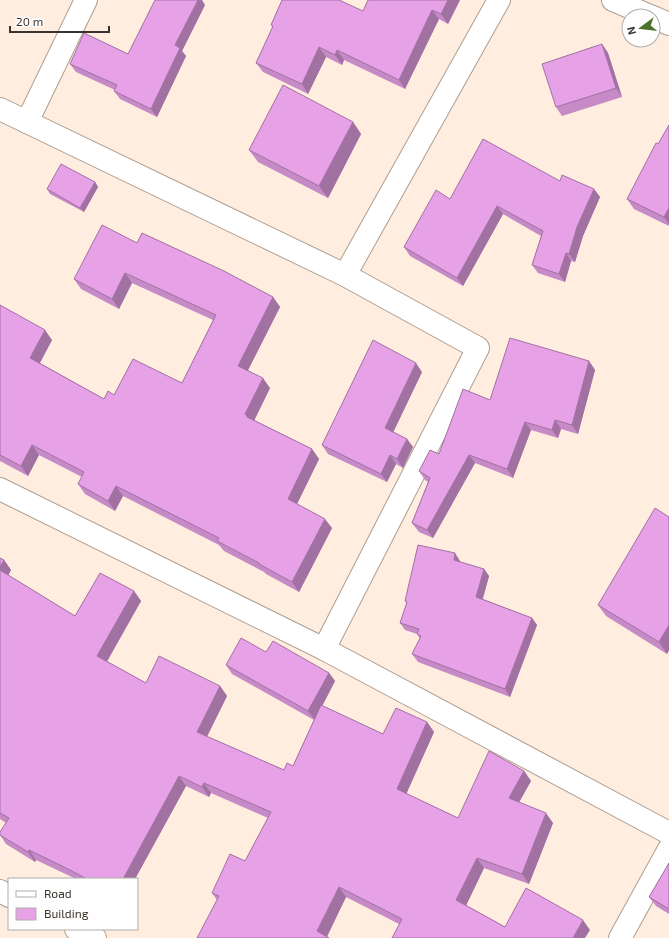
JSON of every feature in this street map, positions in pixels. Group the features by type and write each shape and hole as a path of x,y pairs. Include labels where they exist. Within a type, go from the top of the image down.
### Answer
{"street":[{"path":"27,122 86,0"},
{"path":"345,275 499,0"},
{"path":"613,0 632,8"},
{"path":"0,109 345,275 478,348 324,649"},
{"path":"0,489 324,649 669,833"},
{"path":"620,938 669,849"},
{"path":"78,930 95,938"}],"building":[{"path":"155,0 198,0 175,45 180,48 151,109 114,91 117,85 70,64 84,33 128,54"},
{"path":"282,0 339,0 363,11 368,0 448,0 441,14 432,10 399,80 337,50 335,55 319,47 302,84 256,63 273,26 271,25"},
{"path":"602,44 616,88 556,107 542,64"},
{"path":"283,85 353,122 319,186 249,150"},
{"path":"669,125 669,208 664,217 627,199 656,143 658,144"},
{"path":"483,139 560,181 562,175 594,189 577,227 569,254 566,253 559,274 532,265 543,231 497,206 457,278 404,247 436,190 450,199"},
{"path":"61,164 95,182 80,208 47,189"},
{"path":"102,225 137,243 142,233 224,271 273,297 238,366 263,378 245,414 247,417 312,449 288,499 325,519 292,582 217,541 219,538 116,486 108,501 78,484 84,472 32,445 21,466 0,455 0,305 45,330 30,358 104,399 108,391 114,395 133,359 182,383 216,315 125,273 112,299 74,279"},
{"path":"510,338 589,361 572,425 555,420 552,430 525,422 507,469 469,455 427,530 412,523 430,478 419,471 430,450 439,454 463,389 490,400"},
{"path":"373,340 416,363 385,428 407,439 397,459 390,455 381,474 322,445"},
{"path":"655,508 669,517 669,625 659,642 598,605"},
{"path":"418,545 455,553 454,560 484,569 476,597 532,618 505,689 412,654 421,636 417,634 419,629 400,623 407,602 405,601"},
{"path":"0,558 4,560 0,567"},
{"path":"0,570 75,616 100,573 134,591 97,656 146,683 159,656 220,686 197,732 284,770 287,763 293,766 321,705 383,734 396,708 427,722 397,789 458,818 489,751 524,771 509,798 546,813 522,874 477,858 456,900 505,927 526,888 583,920 573,938 392,938 402,919 339,887 317,931 329,938 197,938 219,896 212,893 230,854 245,861 271,812 204,783 202,787 179,776 124,878 85,878 29,850 28,852 0,835 0,832 9,818 0,813"},
{"path":"241,638 266,652 273,641 329,673 308,711 226,665"},
{"path":"669,863 669,909 649,897"}]}
